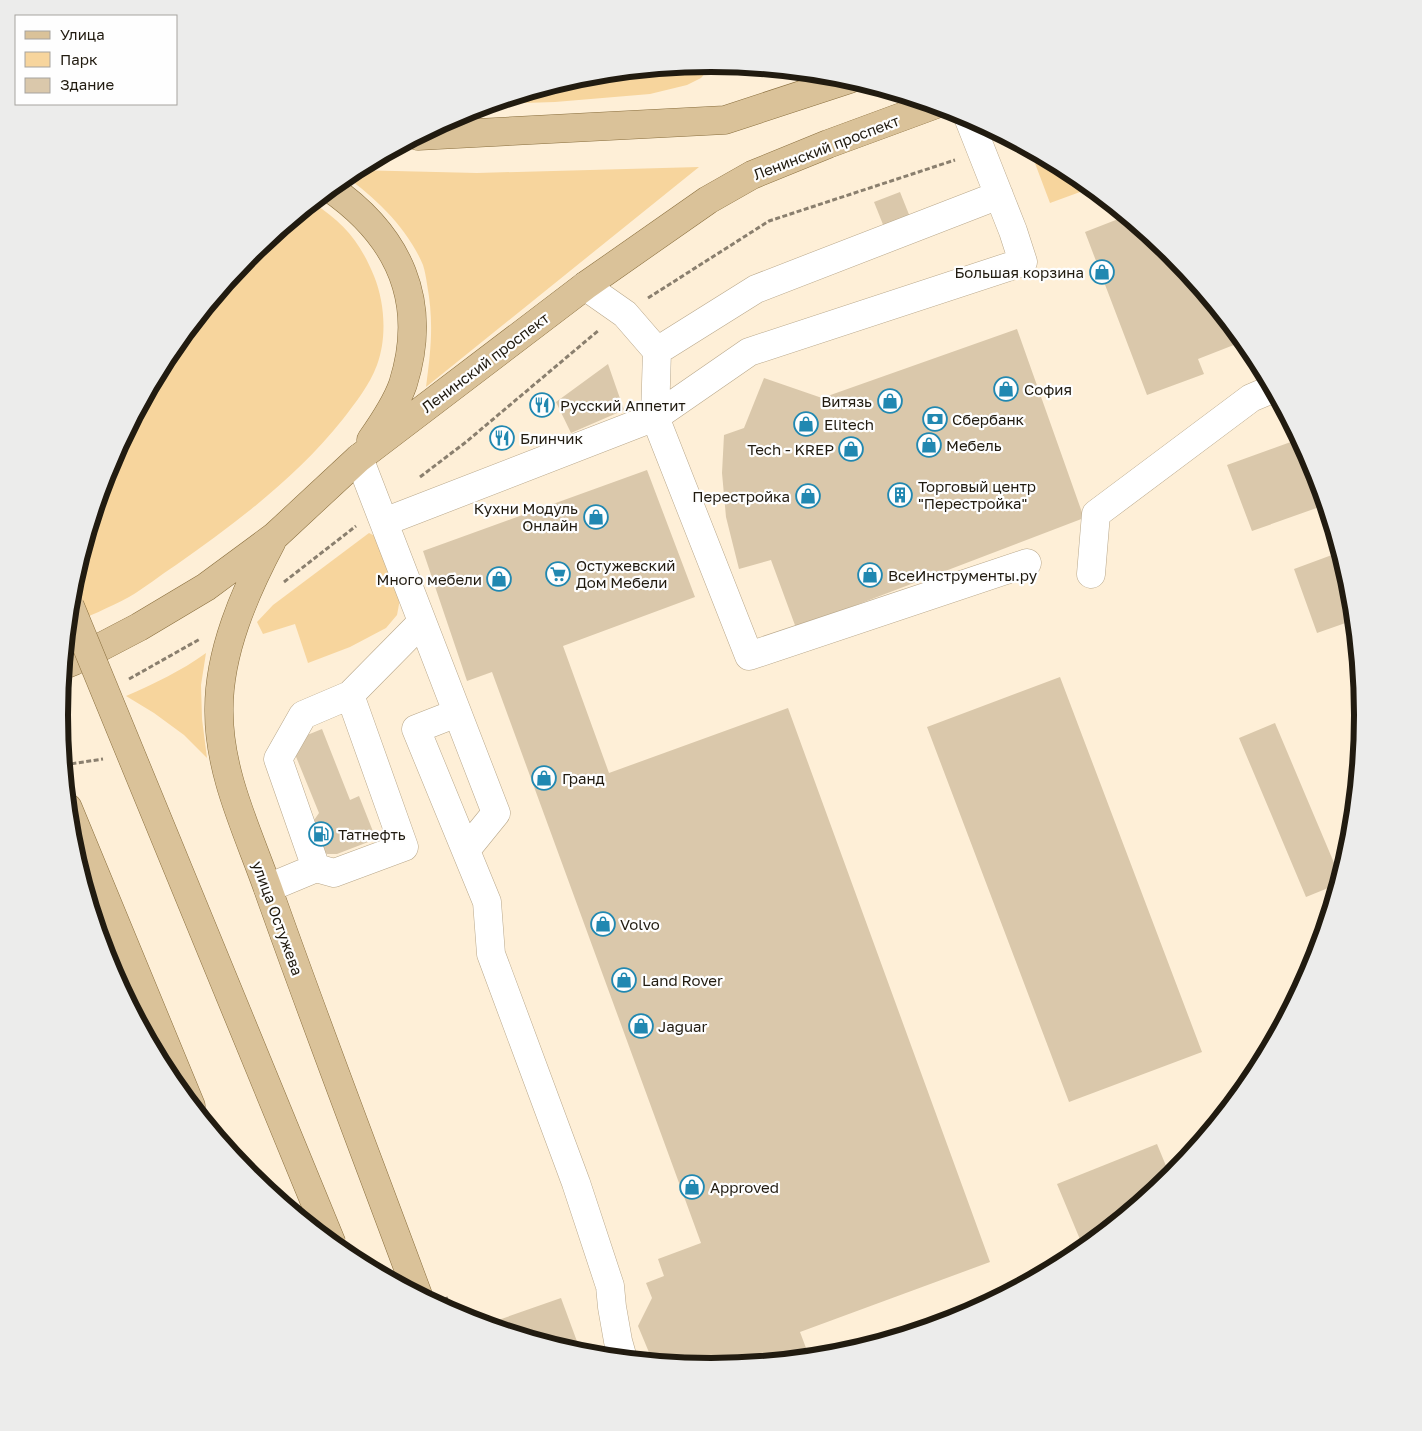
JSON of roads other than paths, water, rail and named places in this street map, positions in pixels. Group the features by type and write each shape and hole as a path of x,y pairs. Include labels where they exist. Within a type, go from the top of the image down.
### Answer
{"main road":[{"path":"432,135 725,120 837,84"},
{"name":"Ленинский проспект","path":"70,662 139,627 206,587 275,536 359,458 585,286 708,200 752,175 828,144 924,108"},
{"path":"336,192 371,223 391,249 403,275 410,310 411,344 402,385 383,423 359,458"},
{"name":"улица Остужева","path":"275,536 250,582 223,665 219,689 218,714 221,740 232,787 415,1287"},
{"path":"75,619 327,1232"},
{"path":"79,834 182,1081"}],"lane":[{"path":"381,515 656,417 749,352 1023,262 972,128"},
{"path":"657,351 756,290 999,195"},
{"path":"585,286 625,314 657,351 656,417 749,656 1027,563"},
{"path":"1091,574 1096,514 1251,398 1266,391"},
{"path":"359,458 496,813 466,850"},
{"path":"316,868 278,759 304,714 350,695 422,622"},
{"path":"268,888 316,868 334,873 404,847 350,695"},
{"path":"457,713 416,729 487,902 491,954 576,1182 610,1286 618,1341 622,1352"}],"place":[{"name":"Большая корзина","path":"1102,272"},
{"name":"София","path":"1006,389"},
{"name":"Витязь","path":"890,401"},
{"name":"Русский Аппетит","path":"542,405"},
{"name":"Сбербанк","path":"935,419"},
{"name":"Elitech","path":"806,424"},
{"name":"Блинчик","path":"502,438"},
{"name":"Мебель","path":"929,445"},
{"name":"Tech - KREP","path":"851,449"},
{"name":"Торговый центр \"Перестройка\"","path":"900,495"},
{"name":"Перестройка","path":"808,496"},
{"name":"Кухни Модуль Онлайн","path":"596,517"},
{"name":"Остужевский Дом Мебели","path":"558,574"},
{"name":"ВсеИнструменты.ру","path":"870,575"},
{"name":"Много мебели","path":"499,579"},
{"name":"Гранд","path":"544,778"},
{"name":"Татнефть","path":"321,834"},
{"name":"Volvo","path":"603,924"},
{"name":"Land Rover","path":"624,980"},
{"name":"Jaguar","path":"641,1026"},
{"name":"Approved","path":"692,1187"}]}
